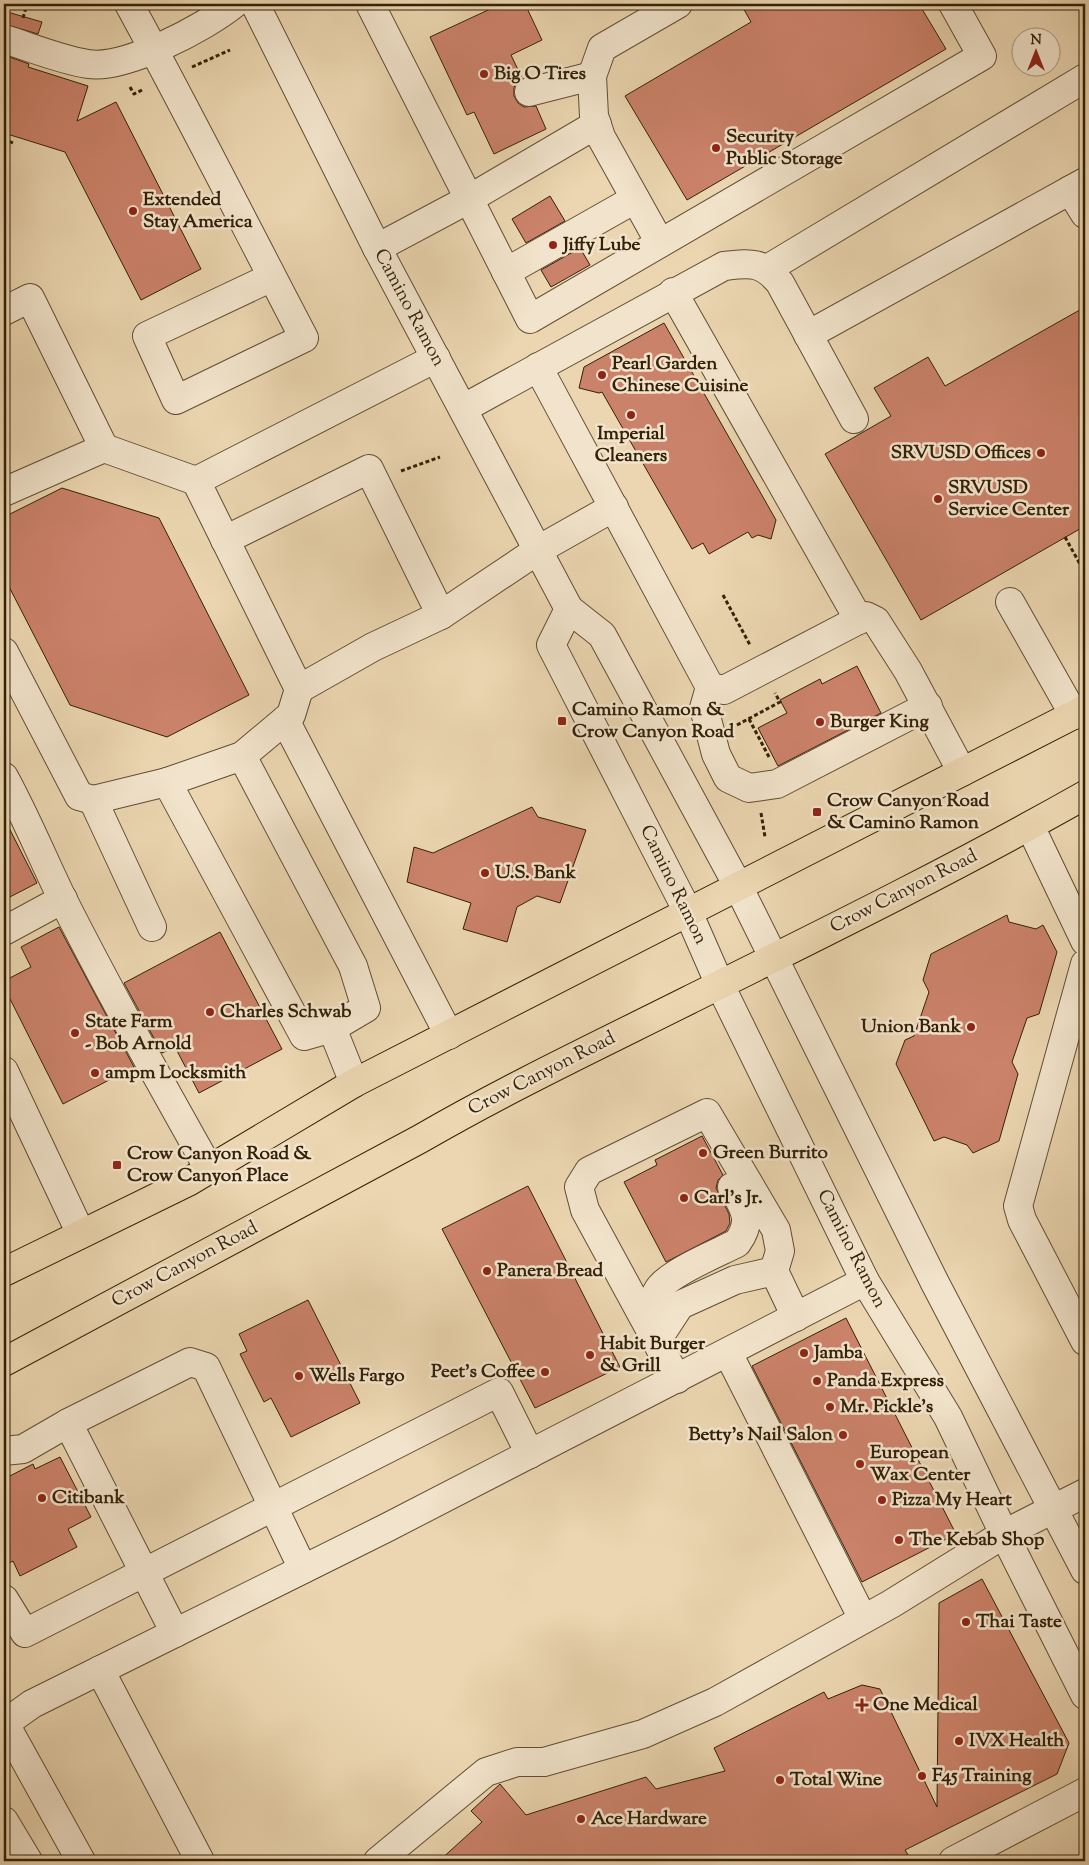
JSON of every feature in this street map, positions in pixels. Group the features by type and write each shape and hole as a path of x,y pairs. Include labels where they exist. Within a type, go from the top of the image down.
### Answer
{"main road":[{"path":"4,1272 209,1169 354,1083 1080,712"},
{"name":"Crow Canyon Road","path":"4,1362 420,1139 483,1102 774,958 1030,826 1085,795"}],"street":[{"path":"129,4 304,338 176,400 147,336 272,277"},
{"path":"4,39 90,65 128,59 154,49 214,20 234,4"},
{"name":"Camino Ramon","path":"255,4 377,248 464,408 569,609 602,635 738,886 935,1283 1085,1570"},
{"path":"370,4 530,319 982,56 953,4"},
{"path":"660,243 601,137 597,124 592,76 602,48 678,4"},
{"path":"529,92 592,76"},
{"path":"768,268 1085,78"},
{"path":"377,248 469,199 597,124"},
{"path":"808,335 1078,186 1085,214"},
{"path":"506,272 635,199"},
{"path":"464,408 673,292 724,266 748,264 768,268 780,283 854,420"},
{"path":"673,292 859,620"},
{"path":"4,311 30,298 104,448"},
{"path":"196,481 436,358"},
{"path":"538,367 710,687 704,708 716,754 728,778 741,786 749,788 777,784 928,706"},
{"path":"4,492 104,448 196,481 299,688 292,714 242,756 167,782 93,800 79,796 4,652"},
{"path":"225,540 369,469 441,615"},
{"path":"299,688 373,647 441,615 538,550 614,507"},
{"path":"1010,602 1080,712"},
{"name":"Camino Ramon","path":"569,609 551,645 688,912 720,984 865,1281 948,1417 1085,1695"},
{"path":"710,687 724,690 866,616 876,622 928,706 962,772"},
{"path":"285,720 448,1035"},
{"path":"167,782 304,1036 332,1028 366,1008 353,966 242,756"},
{"path":"4,777 24,814 63,899 167,1096 209,1169"},
{"path":"93,800 152,927"},
{"path":"1030,826 1085,941"},
{"path":"4,931 63,899"},
{"path":"1085,964 1018,1206 1022,1220 1079,1314 1085,1341"},
{"path":"332,1028 354,1083"},
{"path":"4,1071 81,1234"},
{"path":"677,1380 585,1210 579,1187 589,1172 707,1113 776,1230 780,1251 774,1271 796,1316"},
{"path":"660,1349 653,1318 654,1300 657,1290 666,1280 737,1243 745,1233 745,1212 705,1136 692,1120"},
{"path":"660,1349 661,1334 680,1305 734,1280 774,1271"},
{"path":"81,1861 4,1723 32,1704 677,1380 865,1281"},
{"path":"728,1352 863,1619"},
{"path":"13,1450 190,1362 206,1367 303,1569"},
{"path":"4,1599 25,1633 498,1392 530,1454"},
{"path":"68,1423 175,1633"},
{"path":"378,1861 486,1772 517,1762 544,1762 643,1734 715,1702 863,1619 1004,1534 1085,1492"},
{"path":"100,1670 200,1861"},
{"path":"953,1861 1085,1792"},
{"path":"4,1820 28,1861"}],"path":[{"path":"4,140 13,143"},
{"path":"1065,537 1081,566"},
{"path":"723,596 764,669"}],"building":[{"name":"Big O Tires","path":"501,4 525,4 542,40 511,55 522,78 514,87 514,96 518,103 524,107 536,106 546,129 494,154 474,112 467,115 430,37"},
{"name":"Security Public Storage","path":"741,4 919,4 946,49 687,200 625,96 751,22"},
{"path":"4,11 42,22 38,34 4,24"},
{"name":"Extended Stay America","path":"4,55 29,64 28,67 88,86 77,121 116,102 201,269 141,300 65,152 4,133"},
{"path":"550,196 565,221 526,243 512,219"},
{"path":"580,248 590,265 551,287 541,270"},
{"name":"SRVUSD Service Center","path":"1085,307 1085,526 921,620 825,454 891,416 874,388 928,357 945,386"},
{"path":"664,323 776,520 771,539 758,535 752,538 748,532 709,554 703,543 692,549 602,392 579,388 584,367"},
{"path":"62,488 159,518 249,695 167,737 70,705 4,577 4,517"},
{"name":"Burger King","path":"857,666 881,713 778,766 758,728 787,713 780,700 820,679 822,684"},
{"name":"U.S. Bank","path":"532,807 538,817 586,830 560,903 537,896 517,907 507,942 463,929 471,903 407,882 414,847 433,853"},
{"path":"4,818 37,883 4,900"},
{"name":"Union Bank","path":"1007,915 1009,922 1036,929 1043,925 1057,952 1039,1014 1027,1018 1012,1062 1018,1074 999,1141 973,1153 967,1145 944,1137 934,1141 896,1064 905,1040 914,1036 929,992 923,980 931,954"},
{"path":"59,927 134,1067 63,1104 4,987 4,981 31,967 21,947"},
{"name":"Charles Schwab","path":"220,932 282,1049 199,1093 175,1047 162,1053 124,983"},
{"name":"Carl's Jr.","path":"702,1136 723,1175 718,1180 716,1188 729,1214 730,1223 726,1231 666,1262 624,1182 657,1165 655,1160"},
{"path":"528,1186 620,1367 535,1408 442,1229"},
{"name":"Wells Fargo","path":"308,1300 360,1403 291,1437 271,1398 264,1402 240,1354 247,1351 239,1334"},
{"path":"846,1318 956,1534 862,1582 752,1366"},
{"name":"Citibank","path":"60,1457 91,1517 68,1529 77,1547 20,1576 13,1561 4,1566 4,1479 33,1464 35,1469"},
{"path":"982,1579 1069,1743 1057,1774 905,1850 912,1861 439,1861 482,1822 471,1811 500,1784 526,1815 646,1777 656,1789 725,1771 714,1748 824,1692 828,1699 862,1685 880,1689 937,1807 939,1603"}],"place":[{"name":"Big O Tires","path":"484,74"},
{"name":"Security Public Storage","path":"716,148"},
{"name":"Extended Stay America","path":"133,211"},
{"name":"Jiffy Lube","path":"553,245"},
{"name":"Pearl Garden Chinese Cuisine","path":"602,375"},
{"name":"Imperial Cleaners","path":"631,415"},
{"name":"SRVUSD Offices","path":"1041,453"},
{"name":"SRVUSD Service Center","path":"938,499"},
{"name":"Camino Ramon & Crow Canyon Road","path":"562,721"},
{"name":"Burger King","path":"820,722"},
{"name":"Crow Canyon Road & Camino Ramon","path":"817,812"},
{"name":"U.S. Bank","path":"485,873"},
{"name":"Charles Schwab","path":"210,1012"},
{"name":"Union Bank","path":"971,1027"},
{"name":"State Farm - Bob Arnold","path":"75,1033"},
{"name":"ampm Locksmith","path":"95,1073"},
{"name":"Green Burrito","path":"703,1153"},
{"name":"Crow Canyon Road & Crow Canyon Place","path":"117,1165"},
{"name":"Carl's Jr.","path":"684,1198"},
{"name":"Panera Bread","path":"487,1271"},
{"name":"Jamba","path":"804,1353"},
{"name":"Habit Burger & Grill","path":"590,1355"},
{"name":"Peet's Coffee","path":"545,1372"},
{"name":"Wells Fargo","path":"299,1376"},
{"name":"Panda Express","path":"817,1381"},
{"name":"Mr. Pickle's","path":"830,1407"},
{"name":"Betty's Nail Salon","path":"843,1435"},
{"name":"European Wax Center","path":"860,1464"},
{"name":"Citibank","path":"42,1498"},
{"name":"Pizza My Heart","path":"882,1500"},
{"name":"The Kebab Shop","path":"899,1540"},
{"name":"Thai Taste","path":"966,1622"},
{"name":"One Medical","path":"862,1705"},
{"name":"IVX Health","path":"959,1741"},
{"name":"F45 Training","path":"922,1776"},
{"name":"Total Wine","path":"780,1780"},
{"name":"Ace Hardware","path":"581,1819"}]}
